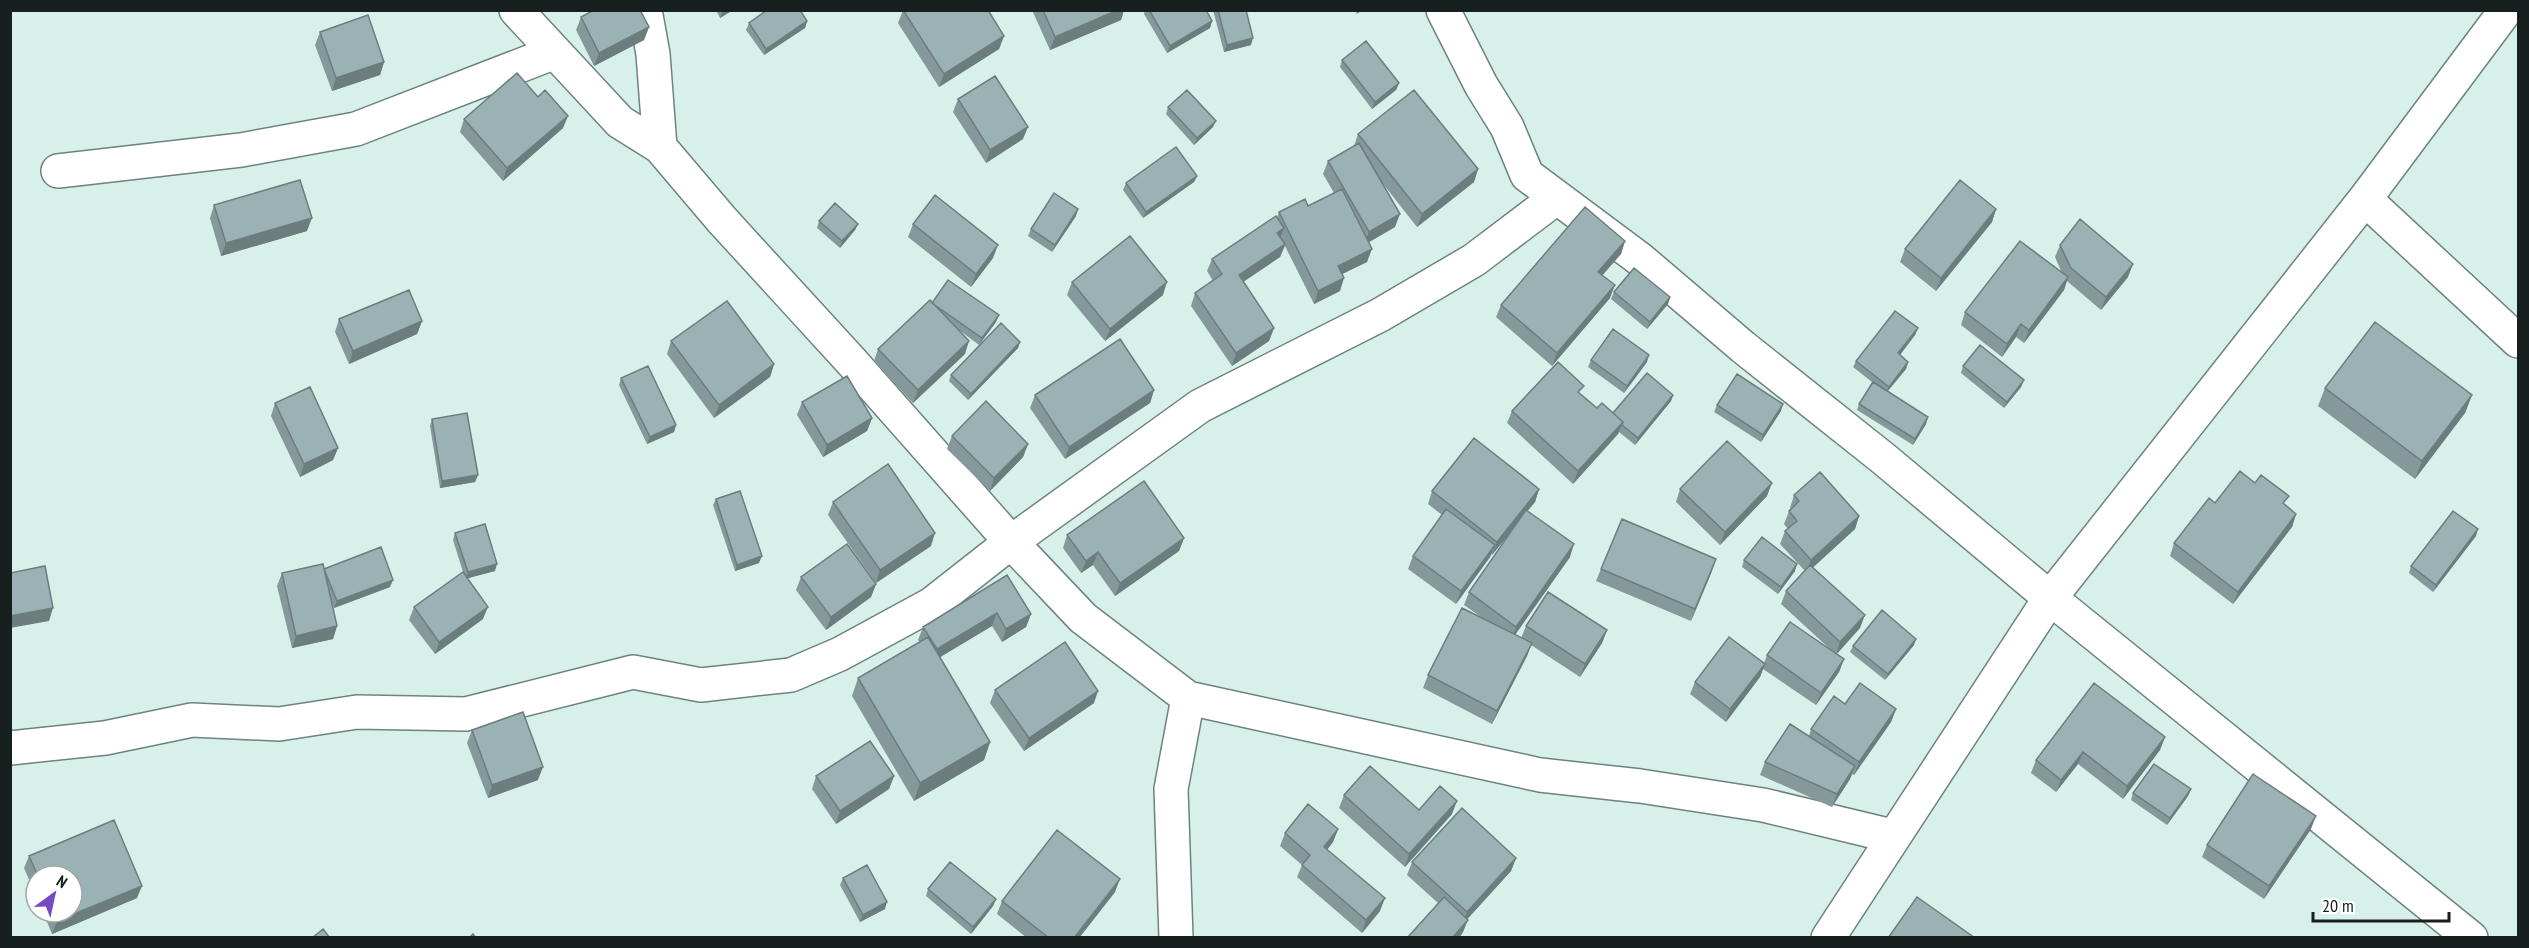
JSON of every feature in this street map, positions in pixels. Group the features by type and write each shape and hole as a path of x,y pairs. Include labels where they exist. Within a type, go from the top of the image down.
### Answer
{"street":[{"path":"516,10 620,122 660,147 722,220 852,362 1011,542 1083,618 1188,698 1540,775 1640,786 1763,805 1892,836"},
{"path":"645,10 653,54 660,147"},
{"path":"1443,10 1481,85 1507,127 1527,175 1641,260 1743,347 1884,459 2050,598 2471,938"},
{"path":"1828,938 1892,836 2050,598 2365,199 2506,10"},
{"path":"58,171 241,150 356,129 555,52"},
{"path":"10,748 105,738 192,720 279,724 357,712 466,714 633,672 701,685 791,675 840,654 932,604 1011,542 1200,406 1380,315 1473,260 1556,198"},
{"path":"2365,199 2518,341"},
{"path":"1176,938 1171,789 1188,698"}],"building":[{"path":"594,10 640,10 649,27 599,53 581,17"},
{"path":"767,10 800,10 807,21 766,49 749,23"},
{"path":"903,10 988,10 1004,36 944,74"},
{"path":"1043,10 1118,10 1055,37"},
{"path":"1149,10 1206,10 1212,21 1170,46"},
{"path":"1218,10 1246,10 1253,38 1227,45"},
{"path":"368,15 384,62 336,78 320,32"},
{"path":"1366,41 1399,83 1375,102 1342,60"},
{"path":"517,73 538,97 545,90 568,116 507,168 464,119"},
{"path":"995,76 1028,127 990,150 958,99"},
{"path":"1187,90 1216,121 1197,138 1168,107"},
{"path":"1414,90 1478,169 1422,214 1358,134"},
{"path":"1359,143 1400,214 1369,232 1328,161"},
{"path":"1176,147 1197,176 1146,212 1126,183"},
{"path":"300,180 312,218 226,243 214,205"},
{"path":"1960,180 1996,209 1941,278 1905,249"},
{"path":"1342,189 1372,249 1338,266 1344,278 1318,291 1279,212 1305,199 1308,206"},
{"path":"1054,193 1078,209 1055,245 1031,229"},
{"path":"935,195 998,245 976,274 913,224"},
{"path":"835,203 858,224 842,241 819,221"},
{"path":"1585,207 1625,241 1598,272 1615,285 1557,353 1501,305"},
{"path":"1276,216 1284,228 1277,233 1285,244 1239,275 1274,328 1236,353 1195,293 1222,274 1212,259"},
{"path":"2080,219 2133,264 2106,297 2071,268 2060,245"},
{"path":"1130,236 1167,282 1110,329 1072,282"},
{"path":"2020,241 2068,277 2029,330 2021,324 2007,344 1965,312"},
{"path":"1634,268 1670,297 1650,322 1614,292"},
{"path":"948,280 999,315 982,338 932,303"},
{"path":"409,290 422,321 353,351 339,319"},
{"path":"930,300 969,341 918,390 878,349"},
{"path":"727,301 774,364 719,405 671,341"},
{"path":"1895,311 1918,328 1898,353 1908,362 1889,387 1856,361"},
{"path":"2375,322 2472,395 2422,461 2325,388"},
{"path":"1001,323 1020,342 971,394 951,375"},
{"path":"1613,329 1649,355 1627,386 1591,360"},
{"path":"1120,339 1154,390 1069,447 1035,395"},
{"path":"1980,345 2024,380 2007,402 1963,366"},
{"path":"1558,362 1584,386 1578,392 1597,408 1602,403 1623,422 1578,471 1512,411"},
{"path":"648,366 676,425 650,437 621,378"},
{"path":"1647,373 1673,395 1638,438 1622,425 1623,422 1613,413"},
{"path":"1737,374 1783,404 1763,435 1717,405"},
{"path":"847,376 872,418 827,445 802,402"},
{"path":"1873,382 1928,417 1915,439 1859,404"},
{"path":"310,387 338,448 304,464 275,403"},
{"path":"986,401 1028,444 994,478 952,436"},
{"path":"467,413 478,475 442,481 432,419"},
{"path":"1474,438 1539,489 1497,542 1432,491"},
{"path":"1727,441 1772,483 1725,532 1680,489"},
{"path":"888,464 935,533 880,570 833,502"},
{"path":"2240,471 2255,483 2261,475 2289,496 2283,503 2296,514 2238,592 2174,543 2209,498 2215,503"},
{"path":"1820,472 1859,516 1811,560 1785,531 1797,521 1789,511 1799,501 1794,495"},
{"path":"1144,481 1184,538 1120,583 1098,552 1086,561 1067,535"},
{"path":"740,491 762,556 737,565 716,499"},
{"path":"1446,509 1495,545 1461,591 1413,556"},
{"path":"1526,510 1574,544 1516,627 1469,592"},
{"path":"2453,511 2478,529 2436,585 2411,566"},
{"path":"1622,519 1716,559 1695,609 1601,569"},
{"path":"485,524 497,564 468,572 455,533"},
{"path":"1762,537 1797,564 1781,587 1744,560"},
{"path":"847,544 876,584 831,617 801,577"},
{"path":"381,547 393,580 337,601 324,569"},
{"path":"323,564 337,626 296,636 282,573"},
{"path":"1810,565 1865,615 1840,642 1786,591"},
{"path":"45,566 53,608 10,616 10,573"},
{"path":"463,572 488,607 439,642 414,607"},
{"path":"1007,575 1031,614 1006,629 997,613 937,649 923,627"},
{"path":"1548,592 1607,630 1585,664 1526,626"},
{"path":"1462,608 1532,643 1497,711 1428,675"},
{"path":"1882,610 1916,639 1888,674 1853,646"},
{"path":"1790,622 1844,659 1821,693 1767,655"},
{"path":"928,637 990,742 920,783 858,678"},
{"path":"1729,637 1765,664 1730,709 1695,682"},
{"path":"1065,642 1098,691 1029,738 995,690"},
{"path":"1860,683 1896,709 1859,762 1811,729 1834,696 1845,704"},
{"path":"2094,683 2165,737 2127,786 2083,752 2061,780 2036,760"},
{"path":"523,712 543,767 492,785 472,730"},
{"path":"1790,724 1855,766 1837,794 1765,762"},
{"path":"870,741 894,776 840,811 816,776"},
{"path":"2154,764 2191,789 2170,818 2133,793"},
{"path":"1370,766 1419,810 1440,786 1457,801 1409,854 1344,795"},
{"path":"2253,774 2316,816 2269,886 2207,845"},
{"path":"1308,804 1338,829 1324,847 1385,898 1366,920 1302,865 1310,855 1285,833"},
{"path":"1462,808 1516,858 1467,912 1412,862"},
{"path":"114,820 142,886 84,910 84,864 33,864 29,856"},
{"path":"1057,830 1120,879 1074,938 1049,938 1002,901"},
{"path":"950,862 996,899 973,927 928,889"},
{"path":"867,865 887,902 863,915 843,878"},
{"path":"1444,897 1468,920 1452,938 1407,938"},
{"path":"1917,897 1975,938 1888,938"},
{"path":"323,929 330,938 312,938"}]}
